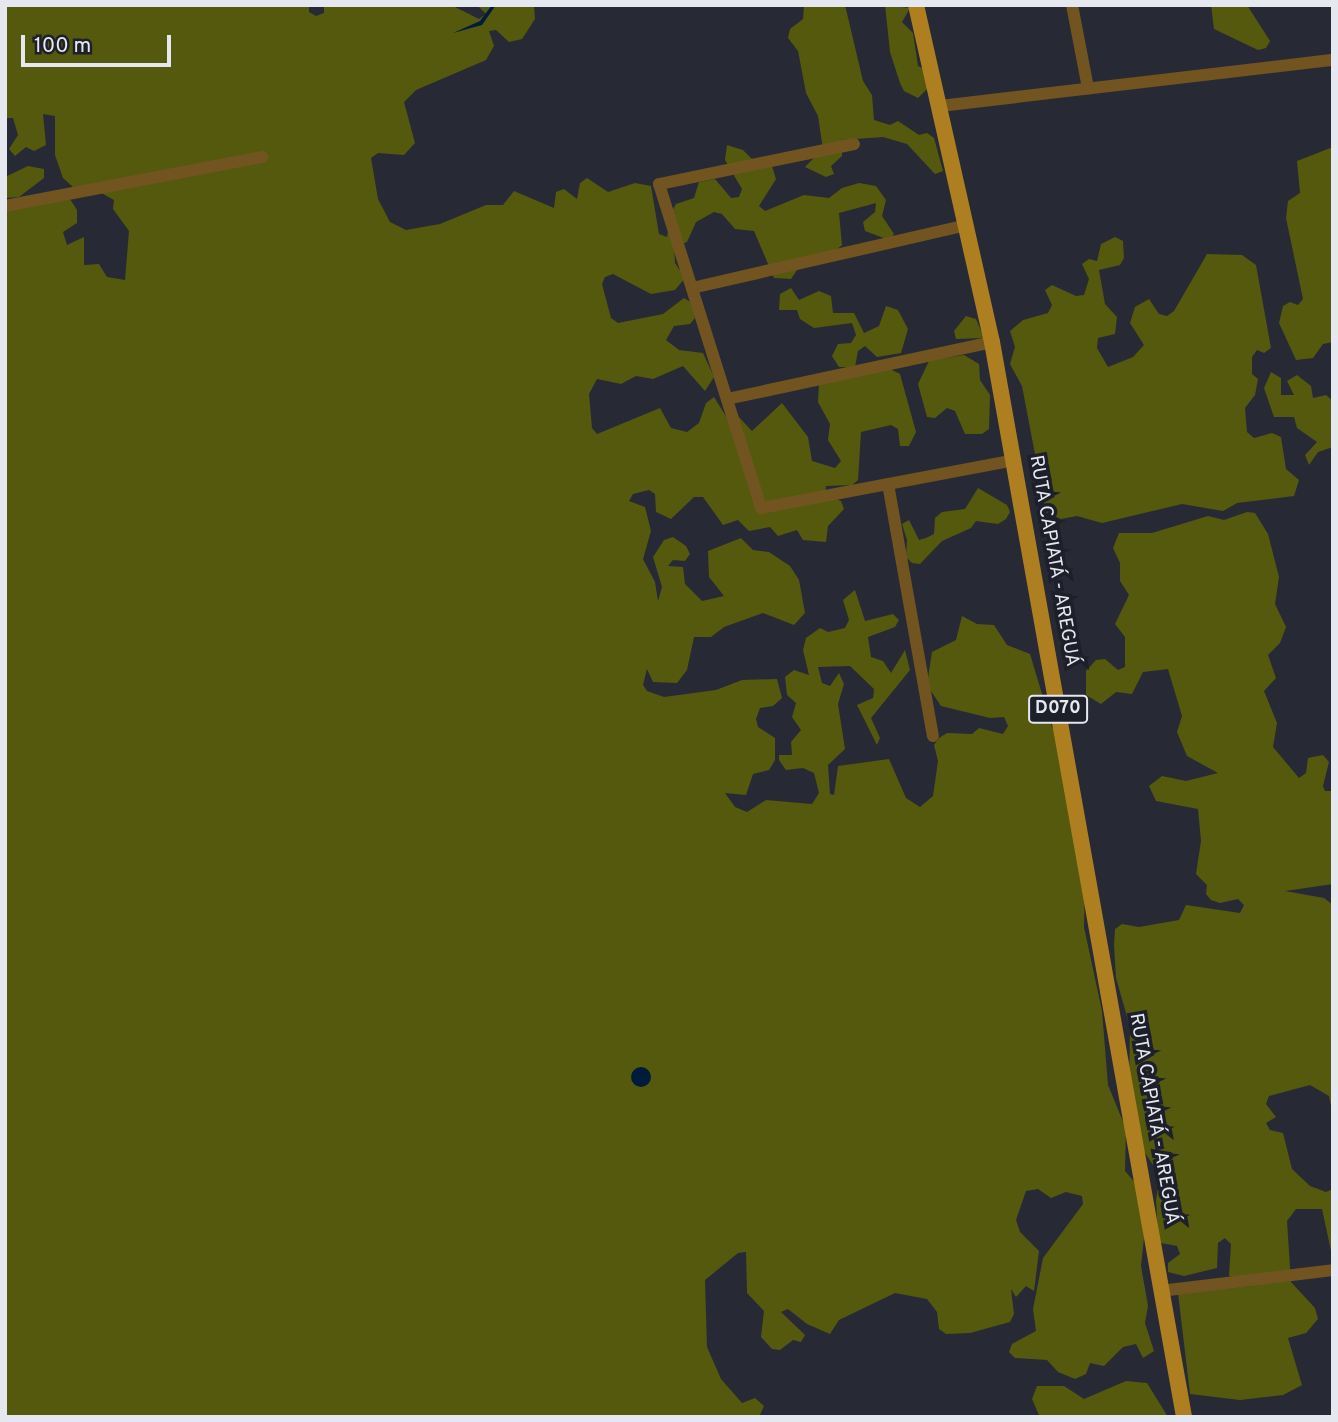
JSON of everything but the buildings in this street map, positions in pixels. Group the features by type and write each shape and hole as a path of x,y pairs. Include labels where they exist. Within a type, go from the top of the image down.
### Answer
{"main road":[{"name":"RUTA CAPIATÁ - AREGUÁ","path":"916,5 992,342 1184,1417"}],"street":[{"path":"1072,5 1088,88"},
{"path":"940,106 1333,60"},
{"path":"855,144 659,184 761,508 1014,460"},
{"path":"5,206 262,157"},
{"path":"692,288 966,225"},
{"path":"727,399 992,342"},
{"path":"888,484 933,736"},
{"path":"1160,1291 1333,1270"}],"green space":[{"path":"5,5 309,5 309,12 316,16 324,13 324,5 451,5 479,19 486,14 477,5 534,5 535,19 522,39 509,42 496,30 489,31 494,46 486,60 416,90 404,102 415,143 404,155 378,153 371,158 378,199 390,222 406,230 440,224 486,205 503,205 514,191 554,208 556,192 564,189 577,199 580,183 587,178 608,192 635,183 651,186 659,234 667,237 676,204 694,198 699,182 715,179 731,198 739,197 742,189 725,160 727,145 743,150 755,162 771,163 776,179 759,206 765,211 804,195 829,198 842,188 859,183 876,186 886,200 882,216 894,234 889,240 865,231 863,222 875,212 876,203 839,213 842,245 829,256 805,258 791,279 774,278 754,231 735,229 722,214 714,212 696,222 687,242 674,247 675,263 685,278 675,290 651,294 613,274 605,277 602,284 611,318 618,323 663,314 684,298 692,303 695,318 690,324 674,326 666,340 679,350 703,353 714,377 705,391 683,366 653,379 636,376 621,384 597,379 589,394 592,428 597,434 660,408 671,428 687,432 699,423 706,403 714,397 727,418 736,414 752,431 782,403 808,437 812,461 835,468 841,461 828,440 830,424 818,402 819,384 886,367 900,374 916,432 909,446 900,446 898,429 891,425 861,432 858,480 852,485 826,486 825,494 841,501 844,509 828,526 826,542 803,540 797,530 778,536 770,527 749,531 738,520 723,525 703,497 694,497 671,519 656,512 655,494 649,490 633,494 629,501 645,507 651,531 643,559 655,582 658,601 662,587 653,557 664,540 673,537 686,546 690,554 685,561 673,560 668,566 683,567 685,584 702,601 724,596 709,577 708,551 741,538 753,550 769,552 790,566 799,580 805,613 794,625 763,613 724,627 711,637 694,637 687,670 677,683 653,682 647,669 643,685 647,691 664,697 716,690 742,680 777,679 782,698 773,706 760,708 756,719 758,727 775,738 775,760 769,770 753,774 746,795 725,793 735,807 747,812 766,800 812,804 819,793 814,773 803,768 786,770 779,760 779,755 792,755 791,742 801,730 792,717 796,703 787,695 785,677 794,670 809,675 803,650 806,638 820,628 828,632 845,628 849,620 843,600 855,590 865,621 893,614 899,620 895,627 868,637 871,657 883,661 891,673 905,650 910,670 871,718 880,738 877,745 857,705 873,698 874,689 850,666 818,667 822,683 830,686 839,673 844,684 838,704 845,749 828,765 830,794 834,795 838,766 889,759 906,798 920,807 933,796 938,761 934,745 939,738 947,733 972,734 979,728 1003,734 1008,726 1004,717 990,718 941,706 927,685 932,652 956,640 962,616 977,624 994,625 1007,645 1030,654 1052,727 1062,741 1086,834 1084,927 1102,1011 1108,1085 1126,1129 1125,1171 1139,1187 1144,1238 1141,1266 1148,1306 1145,1323 1154,1351 1143,1358 1136,1344 1123,1347 1104,1366 1090,1363 1086,1374 1075,1379 1058,1372 1047,1360 1015,1358 1009,1352 1012,1344 1036,1331 1033,1309 1043,1258 1083,1204 1082,1196 1066,1192 1051,1198 1038,1189 1026,1191 1016,1220 1020,1232 1039,1251 1034,1291 1026,1286 1016,1297 1011,1289 1014,1314 1010,1322 970,1333 946,1334 939,1329 937,1312 927,1299 895,1293 839,1320 830,1334 807,1324 788,1309 781,1312 805,1335 801,1342 793,1340 780,1350 772,1349 761,1337 764,1311 747,1293 746,1252 738,1253 705,1280 707,1347 721,1379 742,1403 755,1398 764,1406 759,1417 5,1417 5,211 68,196 77,210 77,223 63,232 67,245 84,237 84,265 99,264 107,277 125,280 129,231 113,209 114,200 87,185 73,187 63,178 55,155 55,116 43,114 46,145 34,151 26,147 15,156 9,149 18,135 13,118 5,118"},
{"path":"804,5 845,5 863,81 872,95 874,120 890,125 898,121 919,135 927,133 934,138 943,171 935,174 907,144 883,137 842,140 842,156 831,166 834,174 826,177 805,167 823,149 818,116 806,93 798,51 788,38 790,29 803,19"},
{"path":"885,5 910,8 902,22 913,33 918,66 926,70 930,86 918,98 904,91 900,83 890,52"},
{"path":"1211,5 1247,5 1270,41 1266,48 1258,50 1214,29"},
{"path":"1333,147 1333,342 1323,344 1313,358 1296,360 1279,323 1283,306 1290,302 1298,305 1303,299 1286,218 1288,201 1300,193 1297,161"},
{"path":"28,166 44,169 44,178 19,197 5,198 5,177"},
{"path":"1115,237 1123,241 1124,258 1120,265 1099,270 1105,304 1117,317 1115,334 1098,338 1097,348 1108,367 1133,357 1144,345 1130,323 1135,307 1149,299 1159,314 1167,316 1174,311 1207,254 1242,255 1256,265 1271,348 1264,353 1257,350 1252,357 1252,374 1258,379 1255,395 1245,408 1247,432 1254,438 1272,433 1281,437 1286,469 1299,480 1294,496 1237,503 1223,511 1182,504 1102,523 1077,516 1061,519 1046,512 1022,386 1010,364 1015,347 1010,331 1023,320 1048,313 1052,305 1045,290 1052,285 1076,296 1084,295 1089,279 1082,264 1089,259 1097,261 1101,244"},
{"path":"791,288 799,300 819,291 831,296 833,313 854,313 864,333 879,326 886,306 898,310 908,329 901,353 877,357 865,346 858,351 855,367 839,367 832,356 838,344 851,343 856,335 852,323 814,328 800,319 797,310 779,310 780,294"},
{"path":"966,316 976,319 984,338 956,339 954,331"},
{"path":"964,355 979,364 980,380 990,395 989,429 982,434 965,434 955,411 947,408 935,418 927,417 918,384 929,361"},
{"path":"1271,372 1281,378 1281,395 1294,395 1287,381 1297,375 1311,386 1313,398 1326,395 1333,401 1333,447 1318,452 1309,465 1305,455 1317,442 1297,428 1294,417 1274,417 1264,388"},
{"path":"978,488 1007,505 1010,512 1006,519 998,524 976,521 971,528 942,541 920,564 912,563 906,557 907,540 902,524 909,520 919,540 926,538 934,534 935,518 942,512 965,509"},
{"path":"1247,512 1255,513 1268,534 1279,577 1275,604 1286,627 1280,643 1268,655 1276,678 1264,691 1277,723 1273,747 1299,778 1306,773 1308,758 1323,755 1329,762 1323,786 1325,791 1333,791 1333,884 1285,891 1324,898 1333,905 1333,1116 1329,1096 1310,1085 1269,1096 1266,1104 1276,1117 1266,1123 1270,1130 1283,1133 1292,1169 1310,1186 1326,1192 1333,1189 1333,1260 1322,1209 1296,1209 1287,1221 1291,1282 1315,1308 1318,1319 1306,1333 1288,1338 1302,1385 1283,1395 1240,1400 1190,1394 1178,1293 1251,1286 1229,1276 1231,1244 1225,1238 1218,1243 1217,1268 1184,1276 1168,1272 1168,1263 1180,1254 1177,1246 1161,1243 1158,1235 1156,1200 1160,1176 1142,1148 1129,1087 1130,1027 1116,978 1114,945 1115,929 1122,924 1139,927 1179,920 1186,905 1240,913 1244,905 1238,899 1220,903 1211,900 1206,894 1207,885 1196,874 1201,841 1198,809 1156,801 1149,786 1162,776 1186,781 1218,773 1187,756 1177,732 1182,716 1168,669 1143,672 1132,694 1116,692 1101,704 1086,695 1086,671 1096,660 1105,659 1118,670 1125,667 1125,637 1115,624 1129,595 1120,581 1120,563 1113,548 1119,533 1152,533 1208,516 1224,520"},
{"path":"1126,1381 1147,1383 1168,1417 1034,1417 1039,1415 1032,1399 1037,1386 1064,1386 1084,1399"}],"water":[{"path":"492,5 496,5 482,25 453,33 480,21"},
{"path":"637,1067 645,1067 651,1077 645,1087 637,1087 631,1081 631,1073"}]}
